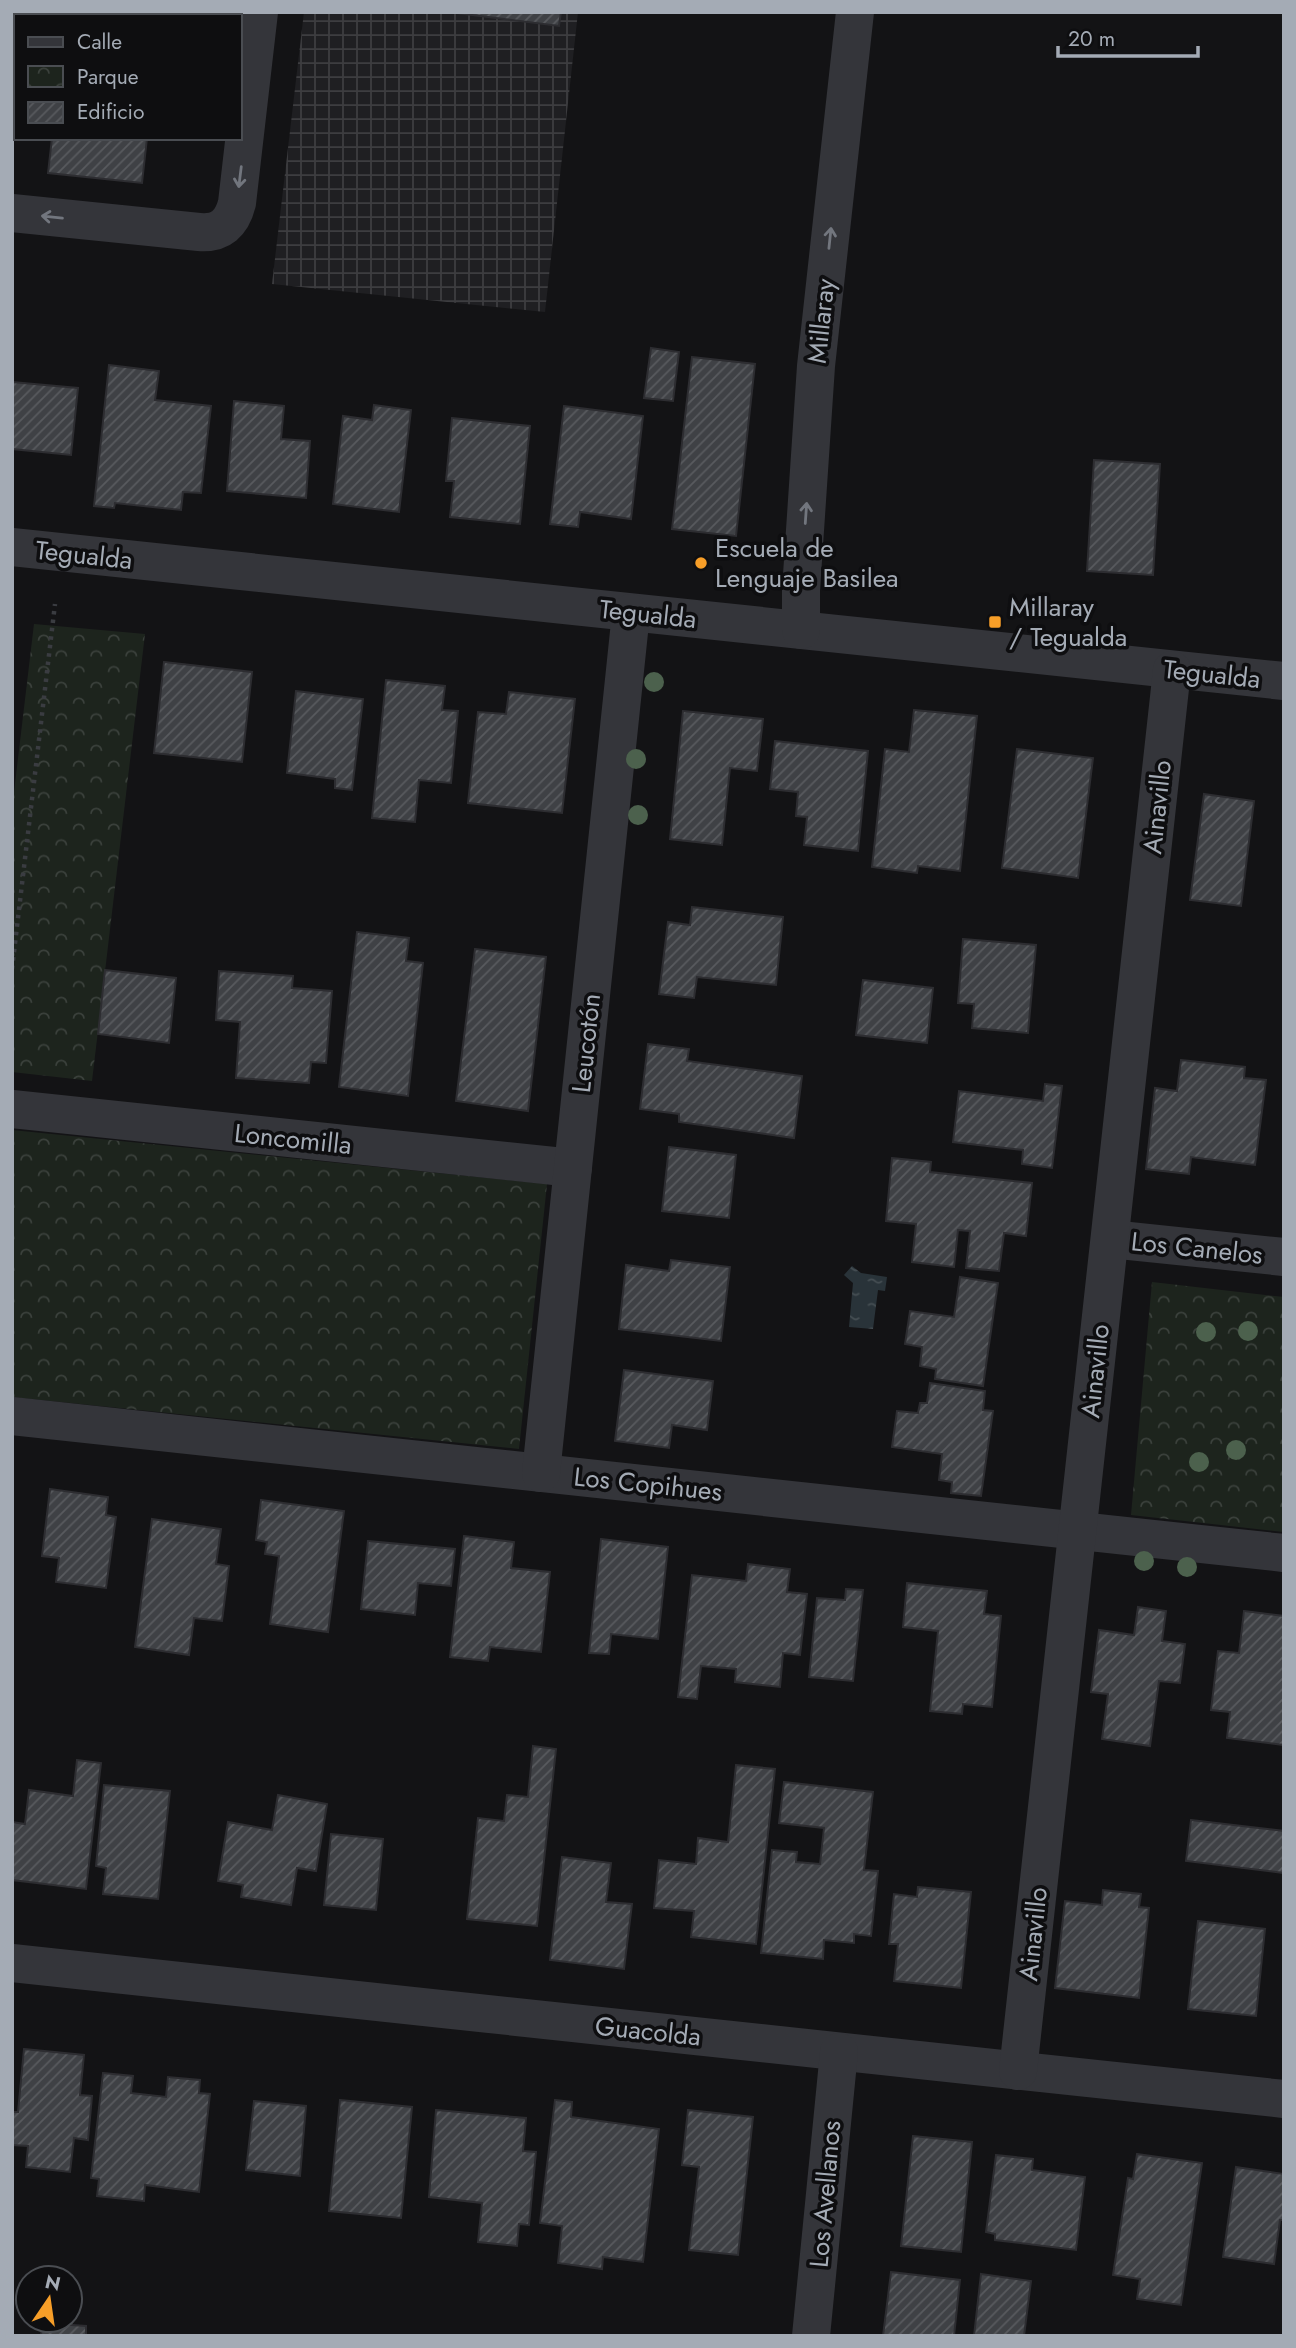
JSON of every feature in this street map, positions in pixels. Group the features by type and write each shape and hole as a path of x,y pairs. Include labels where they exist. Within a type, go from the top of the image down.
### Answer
{"street":[{"path":"12,213 209,233 226,226 234,216 237,203 259,12"},
{"name":"Millaray","path":"801,630 801,590 816,366 855,12"},
{"name":"Tegualda","path":"12,547 1284,681"},
{"name":"Leucotón","path":"541,1473 631,613"},
{"name":"Ainavillo","path":"1018,2071 1171,670"},
{"name":"Loncomilla","path":"12,1109 573,1168"},
{"name":"Los Canelos","path":"1110,1239 1284,1257"},
{"name":"Los Copihues","path":"12,1416 1284,1553"},
{"name":"Guacolda","path":"12,1963 1284,2099"},
{"name":"Los Avellanos","path":"811,2336 839,2052"}],"path":[{"path":"12,970 55,604"}],"shaded area":[{"path":"304,12 578,12 545,312 272,284"}],"green space":[{"path":"34,624 145,634 92,1081 12,1072 12,809"},
{"path":"12,1130 547,1184 519,1449 12,1397"},
{"path":"1152,1282 1284,1297 1284,1532 1131,1515"}],"water":[{"path":"852,1266 861,1273 887,1277 885,1291 878,1290 873,1329 849,1327 853,1283 844,1275"}],"building":[{"path":"65,12 160,12 160,14"},
{"path":"448,12 561,12 559,26"},
{"path":"52,140 147,140 142,183 48,173"},
{"path":"651,348 679,352 673,401 644,398"},
{"path":"692,357 755,364 736,536 672,529"},
{"path":"109,365 159,371 155,400 211,406 201,493 183,492 181,510 115,503 114,508 94,506"},
{"path":"12,382 78,388 71,455 12,449"},
{"path":"234,401 284,406 281,439 310,441 306,498 227,491"},
{"path":"374,405 411,410 399,512 333,504 343,416 372,420"},
{"path":"564,406 643,416 631,519 580,512 578,527 550,524"},
{"path":"452,418 530,426 520,524 450,517 454,481 446,481"},
{"path":"1094,460 1160,464 1153,575 1087,571"},
{"path":"164,662 252,672 242,762 154,753"},
{"path":"386,680 445,686 442,710 458,711 451,783 419,780 415,822 372,818"},
{"path":"296,691 363,699 352,790 335,788 335,779 287,773"},
{"path":"509,692 575,699 562,813 468,803 478,712 506,714"},
{"path":"914,710 977,716 960,871 918,866 917,873 872,867 885,749 909,752"},
{"path":"683,711 763,719 757,771 730,768 722,845 670,839"},
{"path":"775,741 868,751 858,851 804,845 807,817 796,816 798,792 770,789"},
{"path":"1017,749 1093,758 1078,878 1002,868"},
{"path":"1204,794 1254,801 1241,906 1190,900"},
{"path":"692,907 783,917 776,985 697,977 694,998 659,994 668,922 690,925"},
{"path":"357,932 409,938 406,961 423,963 408,1096 339,1087"},
{"path":"963,939 1036,945 1028,1033 972,1028 974,1004 958,1003"},
{"path":"475,949 546,957 528,1111 456,1101"},
{"path":"105,970 176,978 169,1043 98,1034"},
{"path":"219,971 293,976 292,988 332,991 326,1063 311,1062 309,1083 236,1078 240,1022 216,1020"},
{"path":"863,980 933,988 927,1043 856,1035"},
{"path":"648,1044 689,1049 687,1061 802,1076 794,1138 679,1122 679,1114 640,1109"},
{"path":"1181,1060 1245,1067 1244,1078 1266,1080 1255,1165 1191,1157 1189,1174 1146,1169 1155,1088 1177,1091"},
{"path":"1045,1084 1062,1086 1052,1168 1022,1164 1023,1150 953,1142 959,1091 1043,1101"},
{"path":"669,1147 736,1155 729,1218 662,1211"},
{"path":"892,1158 931,1162 930,1172 1032,1183 1026,1236 1004,1233 999,1271 966,1268 970,1231 958,1230 954,1267 912,1262 916,1224 886,1221"},
{"path":"671,1260 730,1267 721,1341 619,1329 626,1265 669,1271"},
{"path":"960,1277 998,1283 983,1386 935,1379 936,1369 920,1366 922,1347 905,1344 910,1311 954,1317"},
{"path":"624,1370 713,1381 707,1430 672,1425 669,1448 615,1441"},
{"path":"930,1383 985,1391 983,1410 993,1411 981,1496 951,1493 952,1482 939,1480 942,1454 892,1447 897,1411 918,1413 920,1403 927,1403"},
{"path":"50,1489 108,1497 106,1515 116,1517 106,1588 56,1582 59,1558 42,1556"},
{"path":"261,1500 344,1511 328,1632 270,1624 279,1556 265,1554 267,1542 256,1540"},
{"path":"152,1519 221,1529 216,1564 229,1566 222,1621 194,1618 189,1655 135,1647"},
{"path":"464,1536 514,1542 511,1568 550,1572 541,1652 490,1647 488,1661 450,1657"},
{"path":"601,1539 668,1547 658,1639 611,1634 609,1654 589,1653"},
{"path":"368,1541 455,1549 451,1586 418,1583 415,1615 361,1609"},
{"path":"748,1564 790,1569 787,1592 807,1594 800,1655 783,1653 780,1687 735,1682 736,1669 701,1666 697,1699 678,1697 692,1575 746,1581"},
{"path":"907,1583 987,1591 984,1614 1001,1616 992,1707 963,1704 962,1714 930,1711 938,1631 903,1627"},
{"path":"846,1589 863,1590 853,1681 809,1677 817,1598 845,1600"},
{"path":"1138,1607 1166,1611 1162,1641 1185,1644 1180,1683 1159,1681 1150,1746 1102,1739 1108,1694 1091,1692 1099,1630 1134,1635"},
{"path":"1244,1611 1284,1616 1284,1745 1227,1738 1230,1712 1211,1710 1218,1651 1239,1653"},
{"path":"533,1746 556,1749 537,1926 467,1919 478,1818 504,1821 507,1795 528,1797"},
{"path":"77,1760 101,1763 86,1889 12,1880 12,1822 25,1824 29,1790 73,1796"},
{"path":"736,1765 775,1769 756,1944 691,1937 694,1911 654,1908 659,1860 696,1864 698,1838 728,1842"},
{"path":"784,1782 873,1792 864,1870 878,1871 871,1936 854,1934 854,1943 824,1940 823,1959 761,1953 772,1850 797,1852 796,1862 820,1864 824,1828 779,1823"},
{"path":"104,1785 170,1791 158,1899 103,1894 106,1868 96,1866"},
{"path":"278,1795 327,1804 316,1871 297,1868 291,1905 241,1897 243,1885 218,1881 228,1822 272,1830"},
{"path":"1191,1820 1284,1831 1284,1873 1186,1861"},
{"path":"331,1834 383,1839 376,1910 324,1905"},
{"path":"562,1857 611,1863 606,1902 632,1904 624,1969 550,1960"},
{"path":"918,1887 971,1892 961,1988 894,1981 898,1944 889,1944 894,1894 917,1897"},
{"path":"1103,1890 1141,1894 1139,1907 1149,1908 1139,1998 1055,1988 1065,1901 1102,1905"},
{"path":"1198,1921 1265,1929 1256,2016 1188,2009"},
{"path":"24,2049 84,2055 80,2095 92,2096 88,2140 74,2138 70,2172 26,2167 28,2146 12,2145 12,2112 18,2112"},
{"path":"103,2073 133,2076 131,2093 166,2097 168,2077 200,2080 199,2093 210,2094 199,2192 145,2185 144,2201 97,2196 99,2179 91,2178"},
{"path":"340,2100 412,2107 401,2218 329,2211"},
{"path":"555,2100 572,2102 571,2117 659,2129 643,2262 603,2257 602,2269 558,2263 562,2226 540,2223"},
{"path":"254,2101 306,2106 300,2176 246,2170"},
{"path":"436,2110 526,2118 523,2151 536,2152 529,2225 519,2224 517,2246 478,2242 482,2203 429,2197"},
{"path":"688,2110 753,2117 738,2255 689,2250 699,2167 682,2165"},
{"path":"913,2136 972,2142 961,2252 901,2246"},
{"path":"1137,2154 1202,2163 1181,2305 1137,2299 1140,2279 1113,2275 1128,2178 1133,2179"},
{"path":"996,2155 1033,2159 1032,2170 1085,2177 1076,2250 995,2240 995,2234 986,2232"},
{"path":"1236,2167 1284,2174 1284,2220 1280,2220 1274,2264 1223,2257"},
{"path":"891,2272 960,2280 954,2336 883,2336"},
{"path":"981,2274 1031,2281 1024,2336 974,2336"},
{"path":"86,2326 86,2336 41,2336 84,2334"}],"place":[{"name":"Escuela de Lenguaje Basilea","path":"701,563"},
{"name":"Millaray / Tegualda","path":"995,622"}]}
